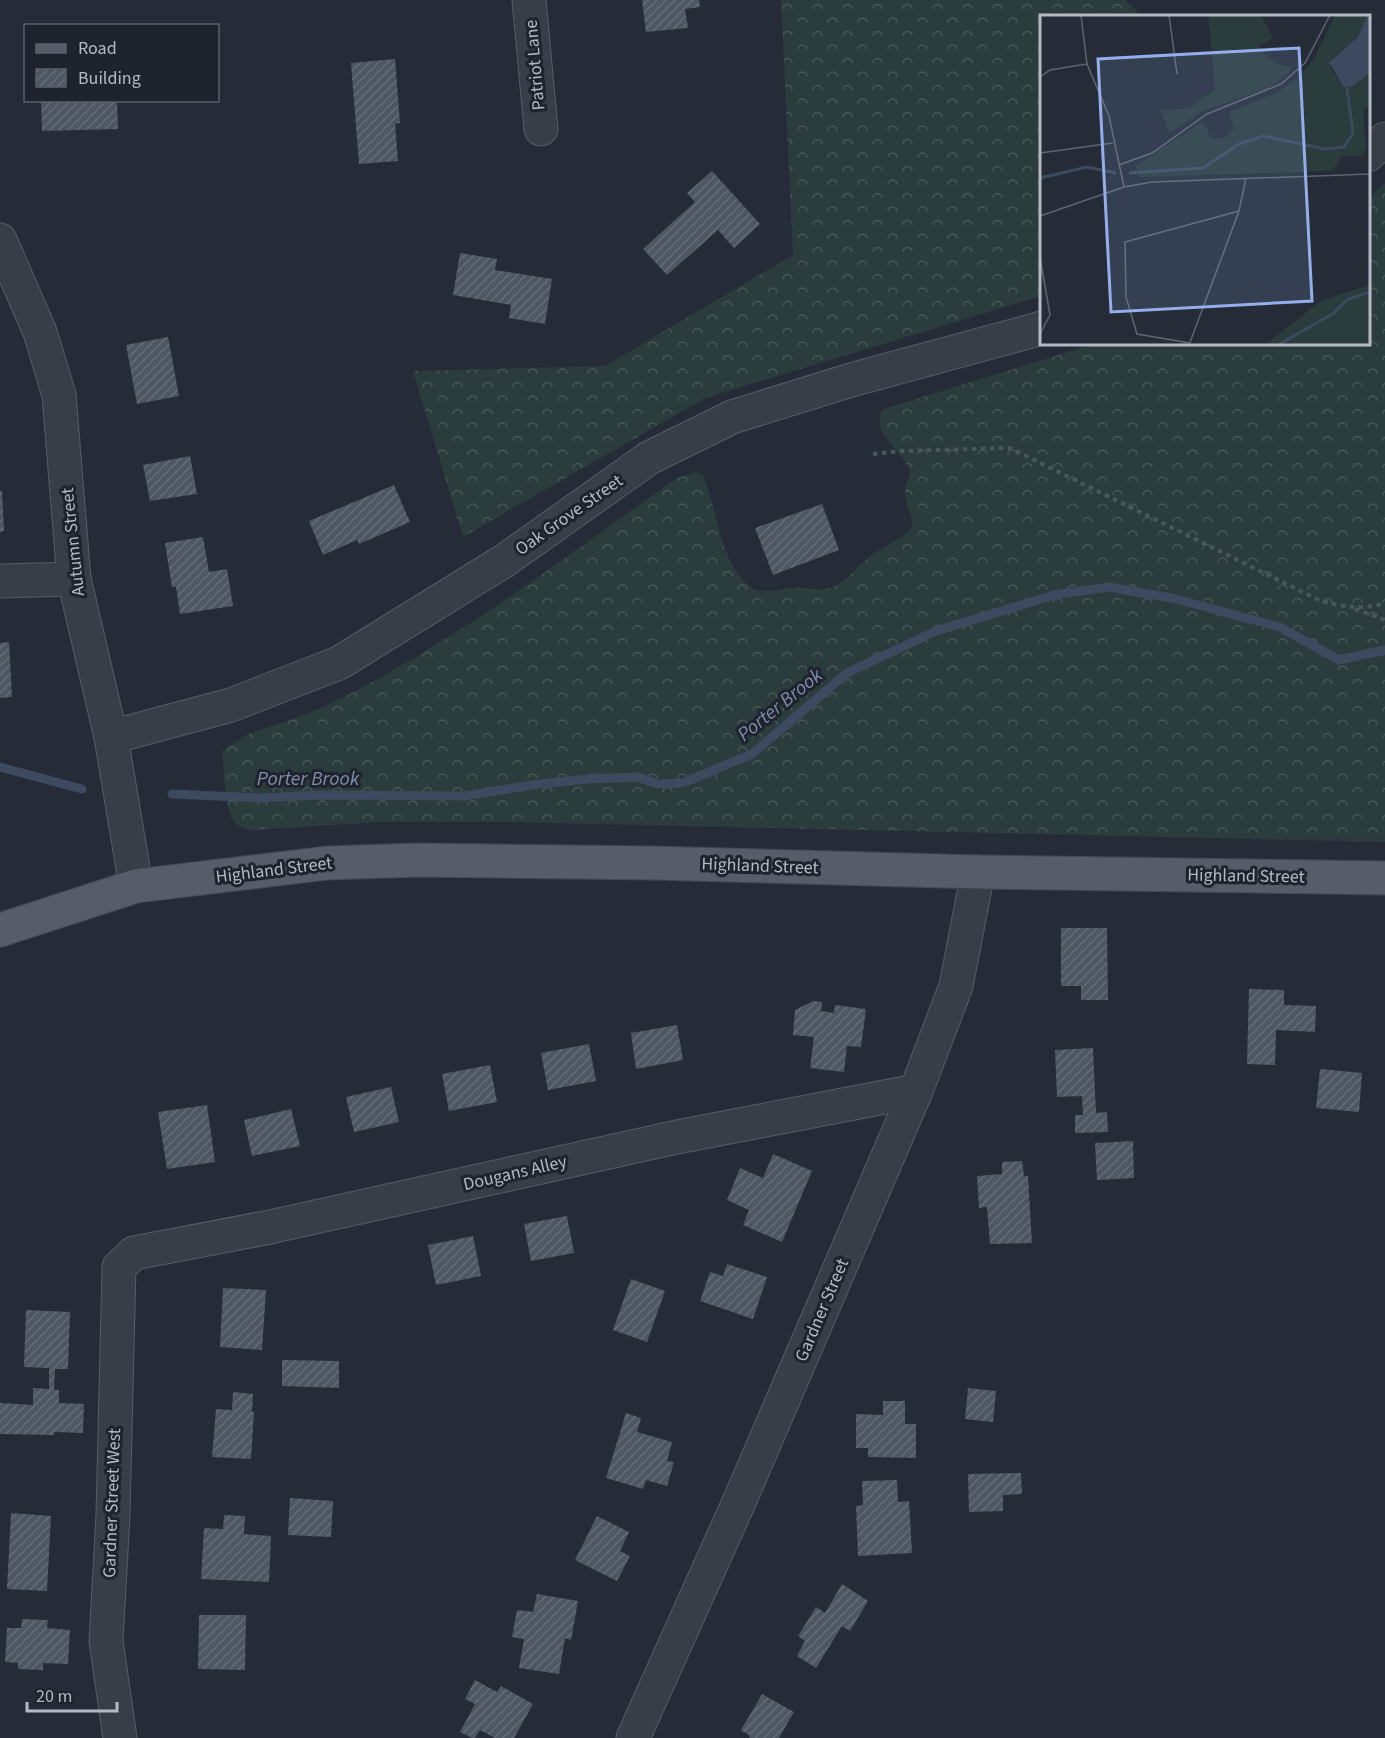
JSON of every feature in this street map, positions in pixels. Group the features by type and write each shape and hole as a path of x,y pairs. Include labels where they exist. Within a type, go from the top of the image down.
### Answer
{"main road":[{"name":"Highland Street","path":"0,930 136,886 327,863 420,860 653,863 978,872 1385,878"}],"street":[{"name":"Patriot Lane","path":"530,0 541,129"},
{"path":"1370,153 1385,139"},
{"name":"Autumn Street","path":"0,240 40,332 60,395 74,579 111,737 136,886"},
{"name":"Oak Grove Street","path":"111,737 231,705 339,663 504,561 649,458 732,417 852,380 1040,328"},
{"path":"0,581 74,579"},
{"name":"Gardner Street","path":"633,1738 740,1502 916,1091 956,986 978,872"},
{"name":"Dougans Alley","path":"119,1267 134,1252 270,1227 677,1137 916,1091"},
{"name":"Gardner Street West","path":"119,1267 113,1515 106,1641 120,1738"}],"path":[{"path":"873,454 1010,448 1321,602 1352,608 1385,621"},
{"path":"1352,608 1368,608 1385,603"}],"green space":[{"path":"781,0 1126,0 1140,15 1040,15 1040,296 705,398 463,537 413,371 605,366 793,255"},
{"path":"1385,183 1385,842 509,822 380,822 249,830 238,826 233,820 226,797 223,757 223,751 232,744 256,731 304,715 337,700 418,656 531,582 677,478 695,472 703,475 730,561 748,585 763,591 829,588 846,579 869,557 899,539 913,525 905,492 909,470 883,433 880,417 884,409 1091,345 1370,345 1370,197"}],"building":[{"path":"642,0 699,0 700,7 685,9 688,28 646,32"},
{"path":"395,59 400,123 395,124 398,161 359,164 351,63"},
{"path":"41,102 117,102 118,129 42,131"},
{"path":"712,171 760,224 734,248 718,230 667,275 643,249 695,202 687,193"},
{"path":"460,253 497,259 495,270 552,279 545,324 509,318 511,305 453,295"},
{"path":"168,337 179,396 137,404 126,345"},
{"path":"190,456 197,494 150,501 143,465"},
{"path":"394,485 410,522 359,544 357,540 323,555 309,521"},
{"path":"0,491 2,491 4,531 0,532"},
{"path":"822,504 839,550 773,575 755,528"},
{"path":"203,537 209,572 227,569 233,606 180,614 176,587 172,587 165,543"},
{"path":"9,642 12,697 0,698 0,643"},
{"path":"1061,928 1107,928 1108,1000 1081,1000 1081,986 1061,986"},
{"path":"1249,989 1284,990 1284,1005 1316,1006 1315,1032 1276,1030 1275,1065 1247,1064"},
{"path":"813,1001 822,1002 821,1011 834,1013 835,1005 866,1009 861,1047 847,1046 844,1072 810,1068 814,1037 793,1035 795,1010"},
{"path":"677,1025 683,1060 636,1069 631,1033"},
{"path":"589,1044 596,1081 548,1090 541,1053"},
{"path":"1093,1048 1096,1113 1107,1112 1108,1132 1075,1133 1075,1115 1083,1115 1082,1096 1057,1097 1055,1050"},
{"path":"490,1065 497,1102 449,1111 442,1074"},
{"path":"1320,1069 1362,1073 1359,1112 1316,1108"},
{"path":"391,1087 399,1122 354,1132 346,1097"},
{"path":"207,1105 215,1162 167,1169 158,1112"},
{"path":"291,1109 300,1146 252,1156 244,1120"},
{"path":"1133,1141 1134,1178 1097,1180 1095,1143"},
{"path":"773,1154 812,1171 782,1242 743,1225 749,1210 727,1200 740,1168 763,1178"},
{"path":"1022,1161 1024,1176 1028,1176 1032,1243 990,1244 987,1207 979,1208 977,1176 1002,1174 1002,1162"},
{"path":"567,1216 574,1253 531,1261 524,1224"},
{"path":"473,1236 481,1276 436,1285 428,1245"},
{"path":"727,1264 767,1277 753,1319 700,1301 710,1272 723,1276"},
{"path":"631,1279 665,1291 647,1342 613,1330"},
{"path":"223,1288 266,1290 262,1350 220,1347"},
{"path":"26,1310 70,1312 68,1369 55,1369 54,1390 59,1390 59,1403 84,1404 83,1433 0,1434 0,1403 33,1405 33,1388 49,1389 49,1368 24,1367"},
{"path":"282,1360 339,1361 339,1388 282,1386"},
{"path":"968,1388 996,1391 993,1422 965,1419"},
{"path":"233,1392 253,1394 251,1459 212,1457 216,1409 232,1410"},
{"path":"883,1401 905,1401 905,1424 916,1424 916,1458 868,1457 868,1448 856,1448 856,1414 883,1415"},
{"path":"626,1413 641,1418 637,1432 672,1442 667,1461 674,1462 667,1486 646,1480 643,1489 606,1478"},
{"path":"1021,1473 1022,1494 1003,1495 1003,1511 969,1512 968,1474"},
{"path":"897,1480 898,1502 909,1501 912,1553 858,1556 856,1506 863,1505 862,1481"},
{"path":"290,1498 333,1501 331,1537 288,1535"},
{"path":"11,1513 51,1516 47,1591 7,1589"},
{"path":"224,1515 245,1516 244,1534 271,1536 269,1582 201,1579 204,1528 223,1529"},
{"path":"597,1516 629,1532 620,1551 630,1556 617,1581 575,1560"},
{"path":"842,1584 868,1601 850,1631 842,1626 816,1668 797,1656 805,1641 798,1636 816,1607 825,1613"},
{"path":"537,1594 578,1601 571,1640 565,1638 559,1674 519,1668 524,1639 512,1637 517,1610 533,1612"},
{"path":"199,1615 246,1615 245,1670 198,1669"},
{"path":"22,1619 48,1620 47,1628 70,1630 68,1664 43,1663 43,1670 18,1669 18,1663 5,1662 7,1628 21,1628"},
{"path":"475,1680 497,1692 501,1686 533,1704 514,1738 495,1738 480,1730 475,1738 472,1738 460,1732 475,1704 465,1699"},
{"path":"762,1694 794,1712 779,1738 749,1738 750,1736 741,1730"}],"waterway":[{"name":"Porter Brook","path":"172,794 259,798 319,795 465,796 587,779 638,777 657,784 683,783 752,754 847,673 936,631 1054,595 1109,587 1172,598 1280,627 1339,660 1385,650"},
{"name":"Porter Brook","path":"0,767 82,789"}]}
